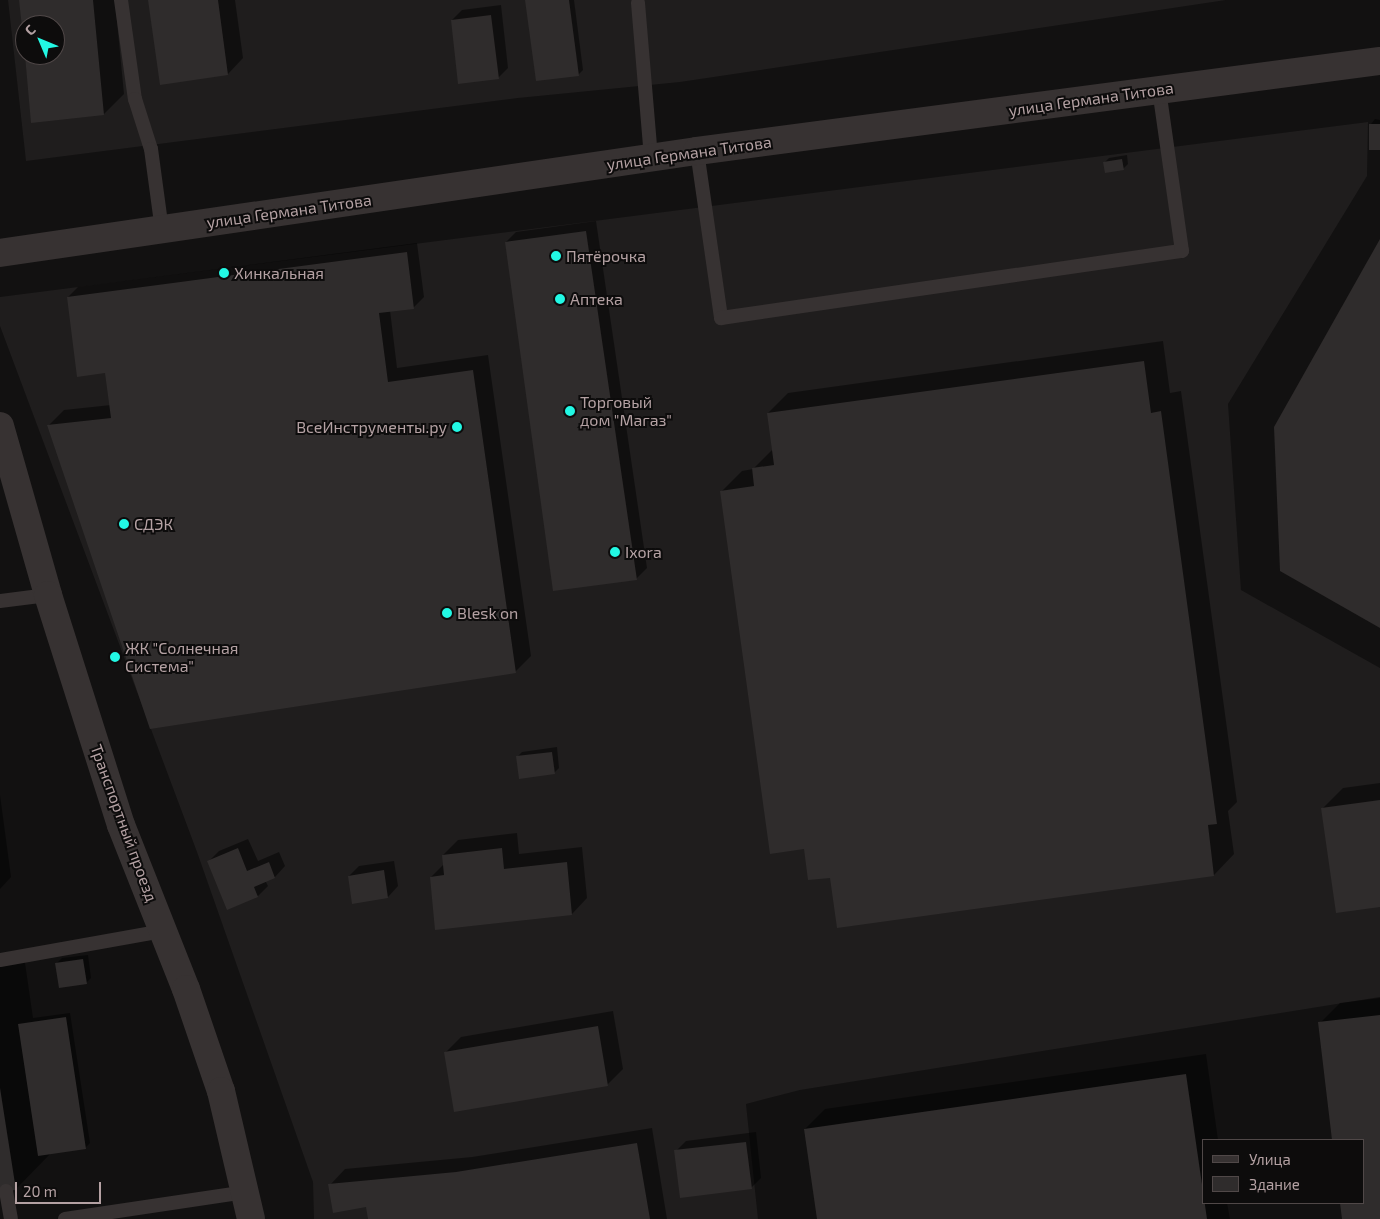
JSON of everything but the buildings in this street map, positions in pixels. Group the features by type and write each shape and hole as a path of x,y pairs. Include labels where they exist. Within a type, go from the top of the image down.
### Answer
{"street":[{"name":"улица Германа Титова","path":"0,253 697,151 1380,61"},
{"name":"Транспортный проезд","path":"0,426 48,595 121,825 163,931 222,1091 251,1219"}],"lane":[{"path":"120,0 135,99 150,149 162,230"},
{"path":"638,3 651,158"},
{"path":"697,151 721,318 1182,251 1159,90"},
{"path":"0,601 48,595"},
{"path":"0,960 163,931"},
{"path":"6,1191 11,1219"},
{"path":"65,1219 244,1192"}],"shaded area":[{"path":"8,0 1226,0 680,82 518,98 26,161 15,65 65,65 65,15 15,15 15,63"},
{"path":"1368,122 1367,176 1228,404 1241,590 1380,668 1380,997 800,1090 746,1104 758,1219 314,1219 313,1182 197,852 0,326 0,297"}],"place":[{"name":"Пятёрочка","path":"556,256"},
{"name":"Хинкальная","path":"224,273"},
{"name":"Аптека","path":"560,299"},
{"name":"Торговый дом \"Магаз\"","path":"570,411"},
{"name":"ВсеИнструменты.ру","path":"457,427"},
{"name":"СДЭК","path":"124,524"},
{"name":"Ixora","path":"615,552"},
{"name":"Blesk on","path":"447,613"},
{"name":"ЖК \"Солнечная Система\"","path":"115,657"}]}
